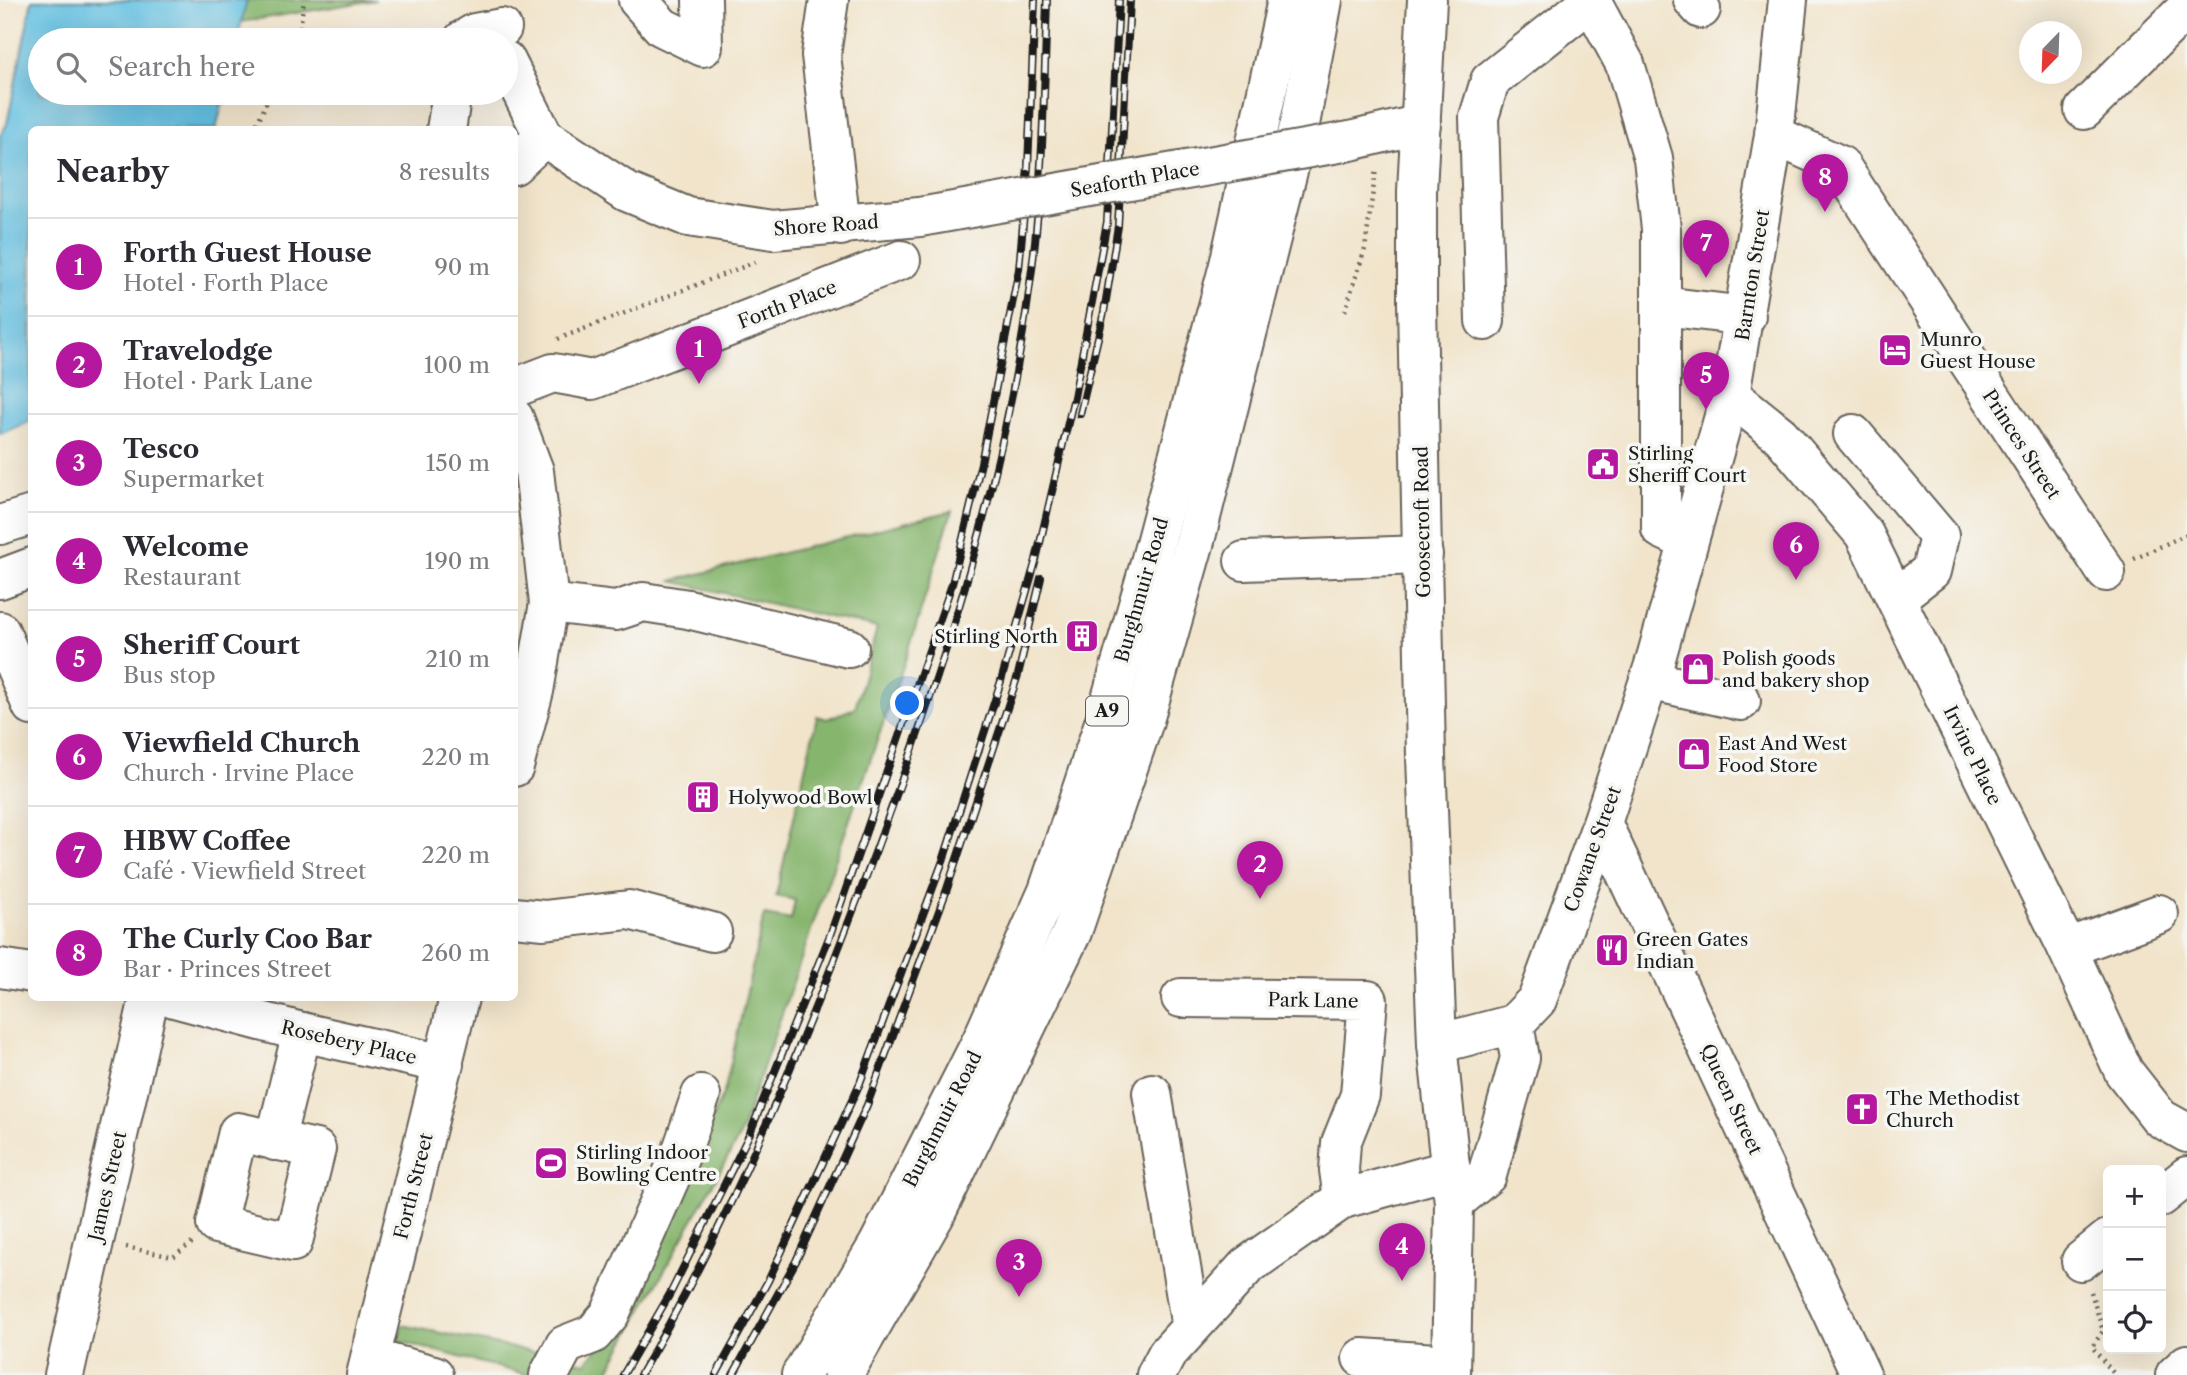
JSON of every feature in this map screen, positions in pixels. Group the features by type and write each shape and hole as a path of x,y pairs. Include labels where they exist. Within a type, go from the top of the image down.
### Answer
{"street":[{"path":"638,0 662,27 703,47 702,0"},
{"path":"829,0 821,55 841,226"},
{"name":"Burghmuir Road","path":"801,1375 878,1245 982,1040 1048,891 1104,723 1148,570 1229,265 1287,0"},
{"name":"Burghmuir Road","path":"843,1375 935,1215 1072,932 1143,724 1195,541 1298,132 1323,0"},
{"name":"Goosecroft Road","path":"1427,0 1417,303 1426,757 1437,1044"},
{"path":"1485,321 1479,117 1490,81 1592,0 1625,64 1653,158 1661,229 1662,306 1674,535"},
{"name":"Barnton Street","path":"1652,673 1674,535 1730,395 1746,316 1774,135 1788,0"},
{"path":"2084,110 2187,8"},
{"path":"518,70 544,137 518,161"},
{"path":"447,126 450,105"},
{"path":"1363,154 1421,124"},
{"name":"Princes Street","path":"1774,135 1840,165 2106,572"},
{"name":"Shore Road","path":"544,137 627,192 688,216 773,230 920,217"},
{"name":"Seaforth Place","path":"920,217 1363,154"},
{"name":"Forth Place","path":"518,386 553,373 592,380 901,260"},
{"path":"1662,306 1746,316"},
{"name":"Irvine Place","path":"1730,395 1780,435 1864,534 2067,948 2124,1072 2160,1118 2187,1133"},
{"path":"518,429 534,471 549,603 524,693 518,737"},
{"path":"1853,434 1940,536 1931,571 1896,597"},
{"path":"0,525 28,516"},
{"path":"1244,561 1423,555"},
{"path":"0,579 28,569"},
{"path":"549,603 616,611 643,602 665,605 849,648"},
{"path":"0,631 28,697"},
{"path":"1652,673 1741,701"},
{"name":"Cowane Street","path":"1514,1024 1537,1000 1602,823 1652,673"},
{"name":"Queen Street","path":"1602,823 1861,1375"},
{"path":"518,917 544,920 629,911 712,932"},
{"path":"2067,948 2159,914"},
{"path":"0,968 28,972"},
{"name":"Park Lane","path":"1181,998 1368,1000 1360,1095 1341,1143 1339,1170 1343,1199"},
{"name":"James Street","path":"64,1375 148,1001"},
{"name":"Rosebery Place","path":"198,1001 263,1009 302,1032 444,1064"},
{"name":"Forth Street","path":"368,1367 458,1001"},
{"path":"1156,1375 1167,1354 1247,1266 1343,1199 1453,1186 1487,1175 1520,1058 1514,1024 1437,1044 1453,1186 1451,1369 1362,1358"},
{"path":"275,1141 302,1032"},
{"path":"1152,1093 1191,1327"},
{"path":"549,1375 565,1345 593,1334 610,1314 680,1156 701,1095"},
{"path":"238,1132 316,1149 293,1242 216,1224 238,1132"},
{"path":"2166,1193 2187,1176"},
{"path":"2175,1375 2187,1364"},
{"path":"368,1367 434,1375"}],"path":[{"path":"300,28 304,0"},
{"path":"256,126 265,105"},
{"path":"1345,311 1365,248 1363,154"},
{"path":"552,342 762,259 773,230"},
{"path":"2106,572 2187,534"},
{"path":"95,1240 173,1257 216,1224"},
{"path":"2095,1250 2103,1331 2092,1347 2115,1375"}],"green space":[{"path":"247,0 376,0 241,22"},
{"path":"952,511 908,652 739,1137 606,1375 528,1375 398,1341 402,1325 586,1363 628,1309 725,1089 764,915 791,920 795,900 776,896 817,716 827,719 855,708 877,628 671,581"}],"water":[{"path":"32,0 247,0 240,28 28,28 28,105 222,105 217,126 28,126 28,422 0,434 0,136 7,124"}],"railway":[{"path":"623,1375 671,1292 750,1133 830,935 952,584 981,463 1019,269 1028,167 1035,0"},
{"path":"640,1375 721,1223 791,1066 898,792 955,621 980,534 1019,358 1036,236 1047,0"},
{"path":"716,1375 768,1281 860,1083 944,858 1001,681 1036,560 1074,397 1107,222 1119,0"},
{"path":"1080,414 1104,312 1118,226 1130,0"},
{"path":"733,1375 796,1261 867,1105 946,892 1018,675 1041,578"}],"place":[{"name":"The Curly Coo Bar","path":"1825,212"},
{"name":"HBW Coffee","path":"1706,278"},
{"name":"Munro Guest House","path":"1895,350"},
{"name":"Forth Guest House","path":"699,384"},
{"name":"Sheriff Court","path":"1706,410"},
{"name":"Stirling Sheriff Court","path":"1603,464"},
{"name":"Viewfield Church","path":"1796,580"},
{"name":"Stirling North","path":"1082,636"},
{"name":"Polish goods and bakery shop","path":"1698,669"},
{"name":"East And West Food Store","path":"1694,754"},
{"name":"Holywood Bowl","path":"703,797"},
{"name":"Travelodge","path":"1260,899"},
{"name":"Green Gates Indian","path":"1612,950"},
{"name":"The Methodist Church","path":"1862,1109"},
{"name":"Stirling Indoor Bowling Centre","path":"551,1163"},
{"name":"Welcome","path":"1402,1281"},
{"name":"Tesco","path":"1019,1297"}]}
